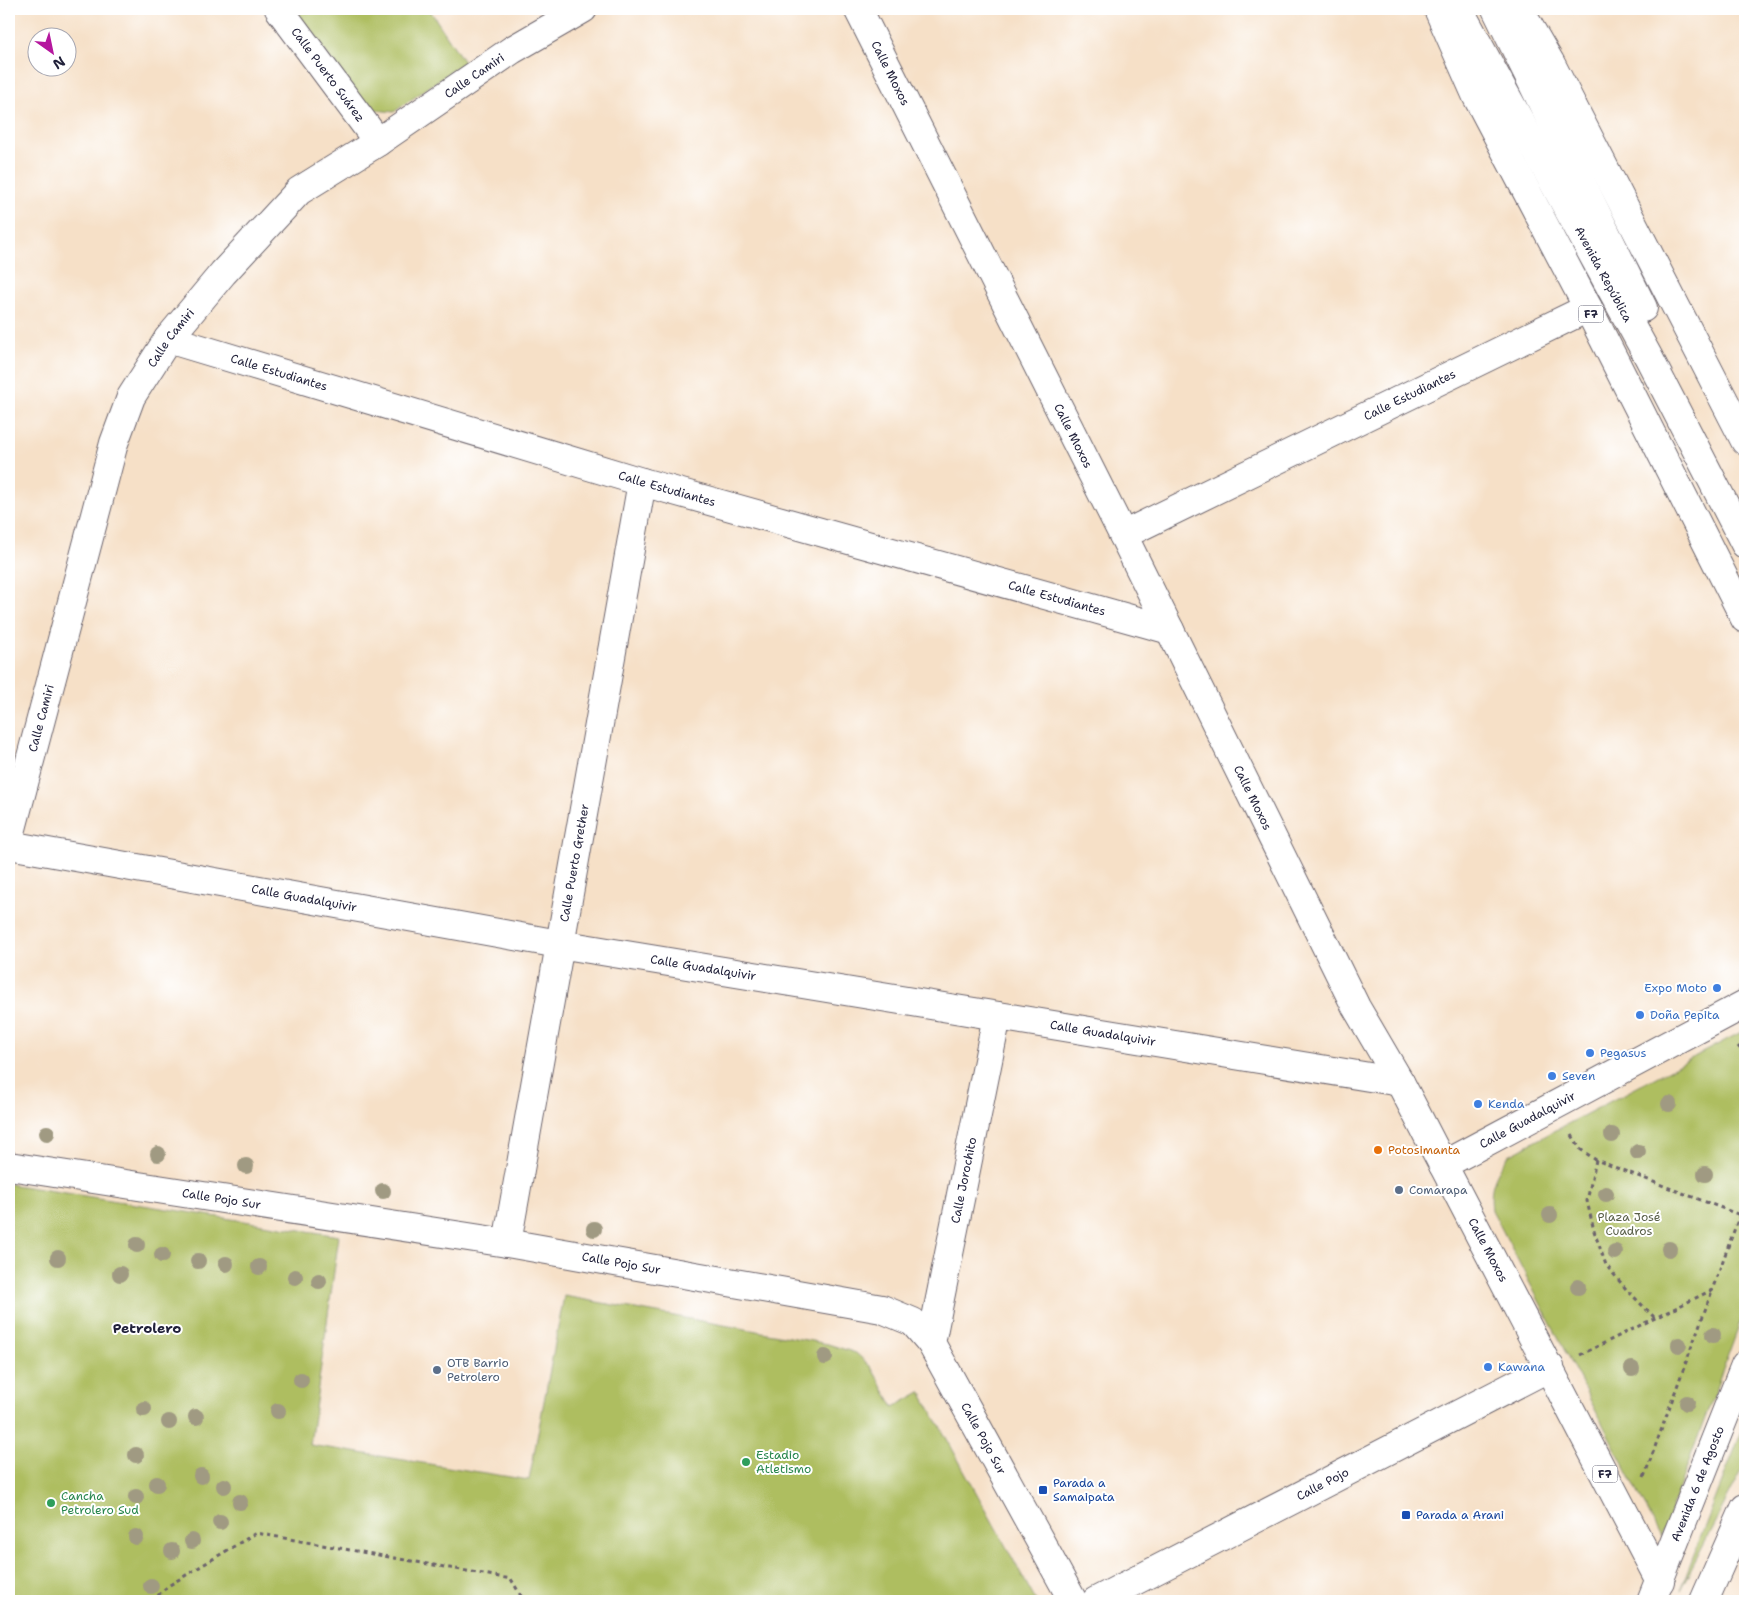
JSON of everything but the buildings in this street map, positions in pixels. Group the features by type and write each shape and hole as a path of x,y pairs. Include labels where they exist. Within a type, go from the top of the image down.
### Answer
{"street":[{"name":"Calle Puerto Suárez","path":"279,9 378,142"},
{"name":"Calle Camiri","path":"9,840 114,443 131,397 168,339 223,274 298,191 378,142 512,50 583,9"},
{"name":"Calle Moxos","path":"858,9 1123,535 1356,1007 1400,1082 1550,1367 1655,1591"},
{"name":"F7","path":"1438,9 1476,97 1588,308 1745,619"},
{"name":"Avenida República","path":"1459,9 1745,508"},
{"name":"Avenida República","path":"1496,9 1745,544"},
{"path":"1519,9 1550,62 1745,441"},
{"name":"Calle Estudiantes","path":"1123,535 1588,308"},
{"name":"Calle Estudiantes","path":"168,339 642,482 1170,630"},
{"name":"Calle Puerto Grether","path":"507,1243 642,482"},
{"name":"Calle Guadalquivir","path":"9,845 560,944 1400,1082"},
{"name":"Calle Guadalquivir","path":"1443,1165 1745,1004"},
{"name":"Calle Jorochito","path":"931,1343 997,1016"},
{"name":"Calle Pojo Sur","path":"9,1166 507,1243 882,1309 913,1322 931,1343 1073,1601"},
{"name":"Avenida 6 de Agosto","path":"1655,1591 1745,1365"},
{"name":"Calle Pojo","path":"1096,1601 1550,1367"},
{"path":"1704,1601 1736,1544 1745,1508"}],"path":[{"path":"1738,1046 1745,1054"},
{"path":"1572,1135 1580,1150 1596,1160 1740,1215"},
{"path":"1596,1160 1587,1201 1594,1231 1606,1265 1626,1289 1655,1318"},
{"path":"1640,1486 1745,1201"},
{"path":"1575,1358 1712,1290"},
{"path":"152,1601 168,1586 256,1533 512,1579 524,1601"}],"green space":[{"path":"294,9 429,9 464,62 394,112 375,110 362,103"},
{"name":"Plaza José Cuadros","path":"1745,1030 1745,1310 1661,1537 1492,1210 1492,1187 1509,1155"},
{"name":"Estadio Atletismo","path":"9,1184 339,1236 310,1445 529,1480 564,1296 828,1344 856,1353 871,1367 894,1407 921,1392 1036,1601 9,1601"},
{"path":"1745,1423 1745,1464 1680,1590"}],"place":[{"name":"Expo Moto","path":"1717,988"},
{"name":"Doña Pepita","path":"1640,1015"},
{"name":"Pegasus","path":"1590,1053"},
{"name":"Seven","path":"1552,1076"},
{"name":"Kenda","path":"1478,1104"},
{"name":"Potosimanta","path":"1378,1150"},
{"name":"Comarapa","path":"1399,1190"},
{"name":"Kawana","path":"1488,1367"},
{"name":"OTB Barrio Petrolero","path":"437,1370"},
{"name":"Estadio Atletismo","path":"746,1462"},
{"name":"Parada a Samaipata","path":"1043,1490"},
{"name":"Cancha Petrolero Sud","path":"51,1503"},
{"name":"Parada a Arani","path":"1406,1515"}],"district":[{"name":"Petrolero","path":"147,1328"}]}
